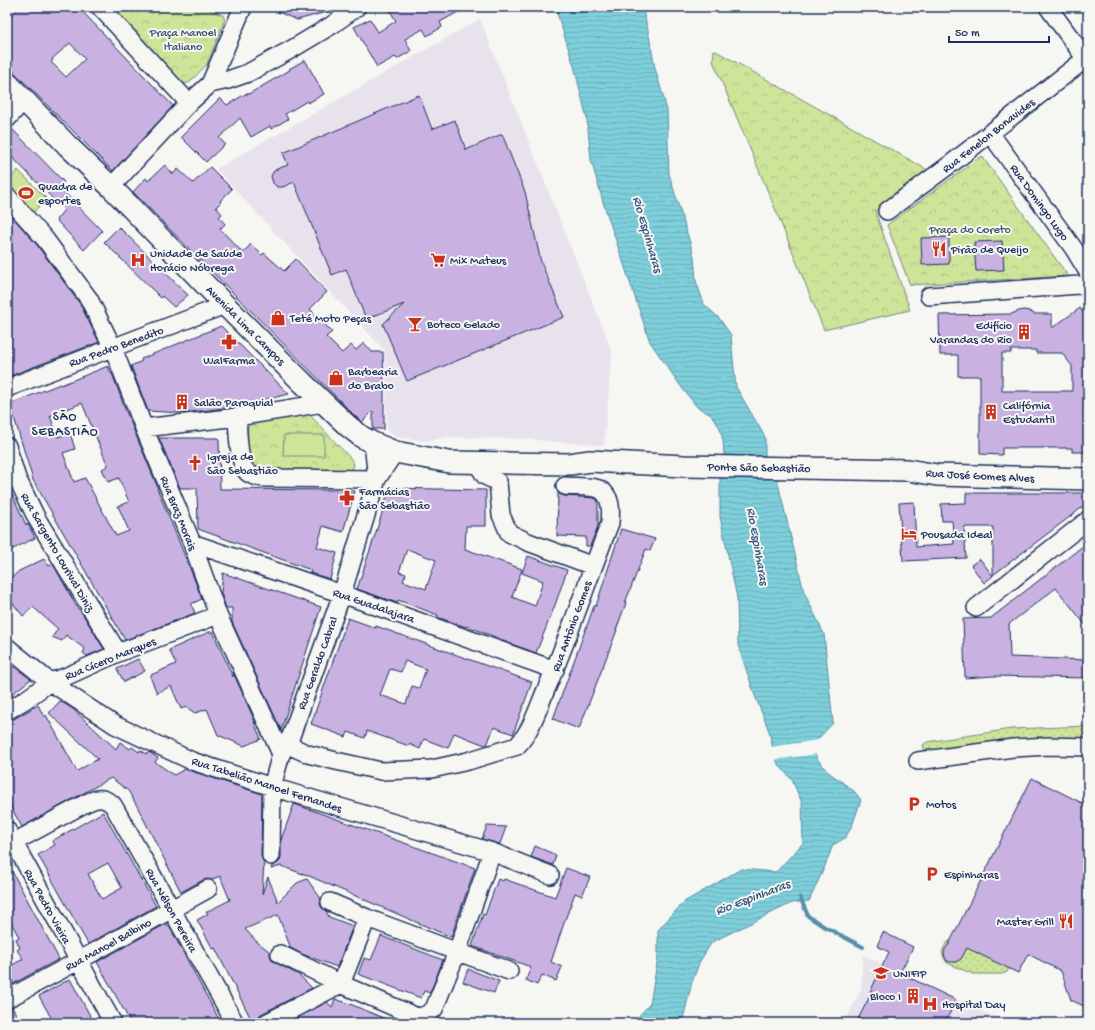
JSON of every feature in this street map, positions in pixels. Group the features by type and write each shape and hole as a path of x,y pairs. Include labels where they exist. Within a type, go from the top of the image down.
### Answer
{"main road":[{"name":"Avenida Lima Campos","path":"7,83 68,146 111,187 225,305 324,403 362,437 395,452 449,462 569,455 590,461 610,462"},
{"name":"Avenida Lima Campos","path":"417,456 432,452 467,452 492,460"},
{"name":"Ponte São Sebastião","path":"610,462 684,466 908,470"},
{"name":"Rua José Gomes Alves","path":"908,470 937,465 1088,468"},
{"name":"Rua José Gomes Alves","path":"908,470 937,475 1088,479"}],"street":[{"path":"100,7 189,104"},
{"path":"111,187 189,104 210,84 243,7"},
{"path":"210,84 248,73 292,49 357,7"},
{"path":"1048,7 1087,59"},
{"name":"Rua Fenelon Bonavides","path":"887,211 947,167 1087,59"},
{"path":"7,119 24,100"},
{"name":"Rua Domingo Lugo","path":"990,133 1069,243 1086,280"},
{"name":"Rua Braz Morais","path":"7,196 45,238 89,299 113,348 144,428 192,543 218,615 283,749"},
{"path":"929,296 1086,280"},
{"name":"Rua Pedro Benedito","path":"7,388 225,305"},
{"path":"144,428 237,417 324,403"},
{"path":"237,417 240,456 246,472 253,476 262,478 377,479"},
{"name":"Rua Geraldo Cabral","path":"373,443 377,479"},
{"name":"Rua Sargento Lourival Diniz","path":"7,446 17,478 37,519 118,653"},
{"name":"Rua Geraldo Cabral","path":"283,749 291,736 342,594 377,479 395,452"},
{"path":"492,460 485,476 498,482 501,515 509,533 528,542 593,566"},
{"name":"Rua Antônio Gomes","path":"283,749 381,771 432,769 468,761 517,746 530,729 555,670 610,523 610,503 605,494 599,489 565,486"},
{"path":"976,608 1088,520"},
{"name":"Rua Guadalajara","path":"192,543 342,594 555,670"},
{"name":"Rua Cícero Marques","path":"7,711 50,682 65,677 118,653 218,615"},
{"name":"Rua Tabelião Manoel Fernandes","path":"7,647 50,682 115,726 192,761 272,787 492,852 550,875"},
{"path":"918,762 1014,748 1088,746"},
{"path":"271,856 272,787 283,749"},
{"name":"Rua Nélson Pereira","path":"9,840 93,800 100,798 106,799 113,805 235,1023"},
{"name":"Rua Pedro Vieira","path":"9,840 113,1023"},
{"path":"280,954 341,984 417,1017 429,1014 434,1008 457,952 492,852"},
{"name":"Rua Manoel Balbino","path":"7,999 208,889"},
{"path":"330,902 367,918 509,971"},
{"path":"266,1023 341,984 367,918"}],"shaded area":[{"name":"Mix Mateus","path":"480,19 612,351 604,446 531,439 449,437 424,441 397,437 387,430 385,351 216,169"},
{"name":"UNIFIP","path":"863,955 985,1013 1019,1023 844,1023 861,990"}],"green space":[{"name":"Praça Manoel Italiano","path":"115,7 204,7 223,15 225,20 207,64 190,82 185,84 181,82 119,16"},
{"path":"714,50 935,174 875,211 910,310 824,330 713,61"},
{"name":"Praça do Coreto","path":"982,156 1068,276 910,285 887,225"},
{"name":"Quadra de esportes","path":"18,170 46,198 32,214 7,188 7,182"},
{"path":"306,411 352,460 354,465 352,470 254,472 247,467 248,422"},
{"path":"284,435 324,435 324,456 283,456"},
{"path":"1088,726 1088,738 1042,739 928,752 924,749 923,745 927,742 1011,729"},
{"path":"951,940 1009,968 1007,972 1002,974 973,974 947,963 942,952 947,943"}],"water":[{"name":"Rio Espinharas","path":"555,7 642,7 655,68 667,110 669,174 694,256 696,281 704,304 719,318 731,335 736,387 765,437 765,456 724,455 720,428 711,415 697,407 650,342 603,202 591,160 587,119 574,66"},
{"name":"Rio Espinharas","path":"723,467 769,468 777,479 804,592 824,634 833,723 813,744 773,749 769,731 754,693 738,645 737,598 720,517 720,478"},
{"name":"Rio Espinharas","path":"813,750 818,760 827,771 854,791 861,800 852,826 845,838 833,845 809,901 792,903 712,942 700,961 692,982 682,1023 632,1023 650,1004 658,957 658,930 684,902 741,869 776,872 803,843 802,803 792,780 778,764 774,755"}],"pier":[{"path":"819,740 814,748 817,754 773,760 771,747"}],"building":[{"path":"20,7 78,7 173,106 113,171 7,65 7,20","holes":["70,43 85,59 66,77 51,62 53,60 52,59"]},
{"path":"266,7 334,7 334,10 297,20"},
{"path":"388,7 467,7 440,22 442,27 427,36 423,29 405,39 411,51 397,59 395,57 377,67 354,27 370,19 378,32 396,21"},
{"path":"305,60 324,94 308,103 307,101 285,114 288,119 271,129 270,126 251,137 240,118 219,138 225,144 206,162 181,137 220,98 227,105 247,93 247,95"},
{"path":"419,95 432,129 455,120 466,150 502,134 525,192 541,262 564,317 407,381 383,324 404,304 366,319 346,269 332,275 294,182 283,187 277,187 273,183 271,176 277,169 288,165 283,153"},
{"path":"13,130 64,182 59,187 102,231 84,250 56,220 64,210 7,152 7,135"},
{"path":"165,165 173,174 178,169 193,183 210,167 232,189 216,207 222,214 219,217 225,224 220,229 243,253 251,244 262,255 264,253 284,271 296,259 327,292 310,309 332,332 326,337 342,353 351,345 356,350 364,343 372,352 383,352 384,429 373,429 373,411 362,422 356,417 133,192 146,178 148,181"},
{"path":"7,211 37,245 80,304 99,342 7,377"},
{"path":"119,227 188,295 174,307 162,296 161,298 104,242"},
{"path":"949,237 949,264 922,265 921,238"},
{"path":"1002,241 1004,270 976,271 974,242"},
{"path":"1080,308 1084,314 1088,311 1088,452 1072,452 1072,448 1002,448 1002,455 980,454 980,376 958,376 958,355 940,355 939,315 1011,314 1024,310 1034,314 1052,314 1052,328","holes":["1011,350 1036,350 1036,353 1062,353 1072,366 1072,391 1002,391 1002,353 1011,353"]},
{"path":"221,326 289,394 234,407 183,413 148,411 131,366 142,361 141,359"},
{"path":"108,366 202,599 191,604 195,613 125,640 33,480 10,404 60,384 61,385","holes":["82,403 108,466 102,469 108,482 119,478 129,502 118,506 129,531 116,536 85,478 74,482 63,453 75,449 70,433 58,437 50,416"]},
{"path":"159,438 219,438 220,489 355,491 343,532 323,526 317,547 337,553 330,579 310,573 311,570 198,529 197,488 180,488"},
{"path":"7,483 26,525 28,524 35,538 7,552"},
{"path":"389,488 486,490 486,526 466,526 465,549 522,569 512,597 535,606 543,581 522,573 528,556 567,570 536,653 467,626 466,627 437,617 438,615 398,600 397,603 357,589","holes":["407,549 436,560 426,589 403,581 406,574 399,572"]},
{"path":"558,493 564,496 594,498 598,501 598,526 590,546 586,546 586,537 557,536"},
{"path":"966,493 1088,493 1088,503 993,575 993,527 964,527 966,558 903,561 899,503 914,502 916,547 954,544 952,521 942,521 941,504 966,503"},
{"path":"621,529 655,539 650,551 646,549 579,729 553,719 594,606 596,606"},
{"path":"1088,542 1088,628 1056,588 1009,624 1010,657 1088,660 1088,678 993,676 965,678 963,619 991,618"},
{"path":"44,559 49,566 53,564 78,609 81,611 104,649 87,656 83,653 85,649 66,635 62,641 52,637 58,629 33,607 23,616 7,596 7,582 19,571"},
{"path":"980,559 993,576 984,583 971,565"},
{"path":"223,573 321,607 281,730 232,622 232,608 226,608 221,593"},
{"path":"348,618 376,628 376,626 532,682 513,734 494,727 487,745 454,733 448,748 424,739 420,749 367,731 365,738 348,732 346,737 311,724","holes":["405,661 426,669 419,688 412,686 406,704 380,695 390,669 401,672"]},
{"path":"209,632 213,632 233,677 233,672 261,739 244,746 218,735 207,709 195,713 186,707 181,709 171,686 157,693 151,679 151,675 176,664 169,650"},
{"path":"138,659 145,671 124,682 117,669"},
{"path":"7,662 31,679 7,698"},
{"path":"60,701 73,709 116,749 120,742 130,749 132,747 139,752 140,750 147,754 149,752 158,758 155,762 174,775 185,769 262,794 261,856 264,862 262,894 268,877 278,902 297,883 307,879 321,899 320,904 329,917 353,926 337,967 302,954 289,947 290,946 278,915 245,929 256,941 270,952 272,960 299,975 312,988 261,1014 257,1018 256,1023 253,1023 215,948 213,949 197,920 208,914 206,912 230,900 220,876 211,880 203,880 181,892 137,806 126,789 111,778 22,827 7,800 7,723 38,705 44,717 46,715 77,771 98,759 49,713"},
{"path":"1032,778 1088,806 1088,1008 1071,1000 1061,971 1028,954 1018,973 967,948 961,959 956,962 947,961 944,955 945,949 948,946"},
{"path":"294,804 475,868 451,937 302,873 303,874 281,866 271,869 272,866 280,861 281,840"},
{"path":"103,812 156,906 88,944 38,855 55,845 52,841","holes":["108,863 122,888 102,899 88,874"]},
{"path":"487,826 506,827 500,844 482,839"},
{"path":"535,846 556,855 553,865 531,857"},
{"path":"7,862 59,959 7,987 7,968 23,959 17,950 20,948 16,939 19,937 7,915"},
{"path":"566,868 590,877 582,896 575,893 551,962 562,967 556,981 542,975 537,985 526,980 531,967 472,946 483,914 485,915 498,879 503,881 504,879 555,897"},
{"path":"166,924 169,926 221,1023 131,1023 97,962"},
{"name":"UNIFIP","path":"883,932 913,947 900,973 956,1000 945,1023 856,1023 872,992 870,992 889,952 877,946"},
{"path":"381,936 443,960 430,993 424,991 421,998 358,974 364,958 371,960"},
{"path":"468,969 499,981 494,993 463,982"},
{"path":"70,979 94,1023 54,1023 39,996"},
{"path":"335,999 395,1023 288,1023 327,1002 332,1007"},
{"path":"12,1007 21,1023 7,1023 7,1009"}],"waterway":[{"path":"800,897 808,916 823,926 863,947"}],"place":[{"name":"Quadra de esportes","path":"26,193"},
{"name":"Pirão de Queijo","path":"939,249"},
{"name":"Unidade de Saúde Horácio Nóbrega","path":"138,260"},
{"name":"Mix Mateus","path":"438,260"},
{"name":"Teté Moto Peças","path":"278,318"},
{"name":"Boteco Gelado","path":"415,324"},
{"name":"Edifício Varandas do Rio","path":"1024,332"},
{"name":"WalFarma","path":"229,342"},
{"name":"Barbearia do Brabo","path":"336,378"},
{"name":"Salão Paroquial","path":"182,402"},
{"name":"Califórnia Estudantil","path":"991,412"},
{"name":"Igreja de São Sebastião","path":"195,463"},
{"name":"Farmácias São Sebastião","path":"347,498"},
{"name":"Pousada Ideal","path":"909,534"},
{"name":"Motos","path":"914,804"},
{"name":"Espinharas","path":"932,874"},
{"name":"Master Grill","path":"1066,921"},
{"name":"UNIFIP","path":"881,973"},
{"name":"Bloco I","path":"913,996"},
{"name":"Hospital Day","path":"930,1004"}],"district":[{"name":"SÃO SEBASTIÃO","path":"65,422"}]}
